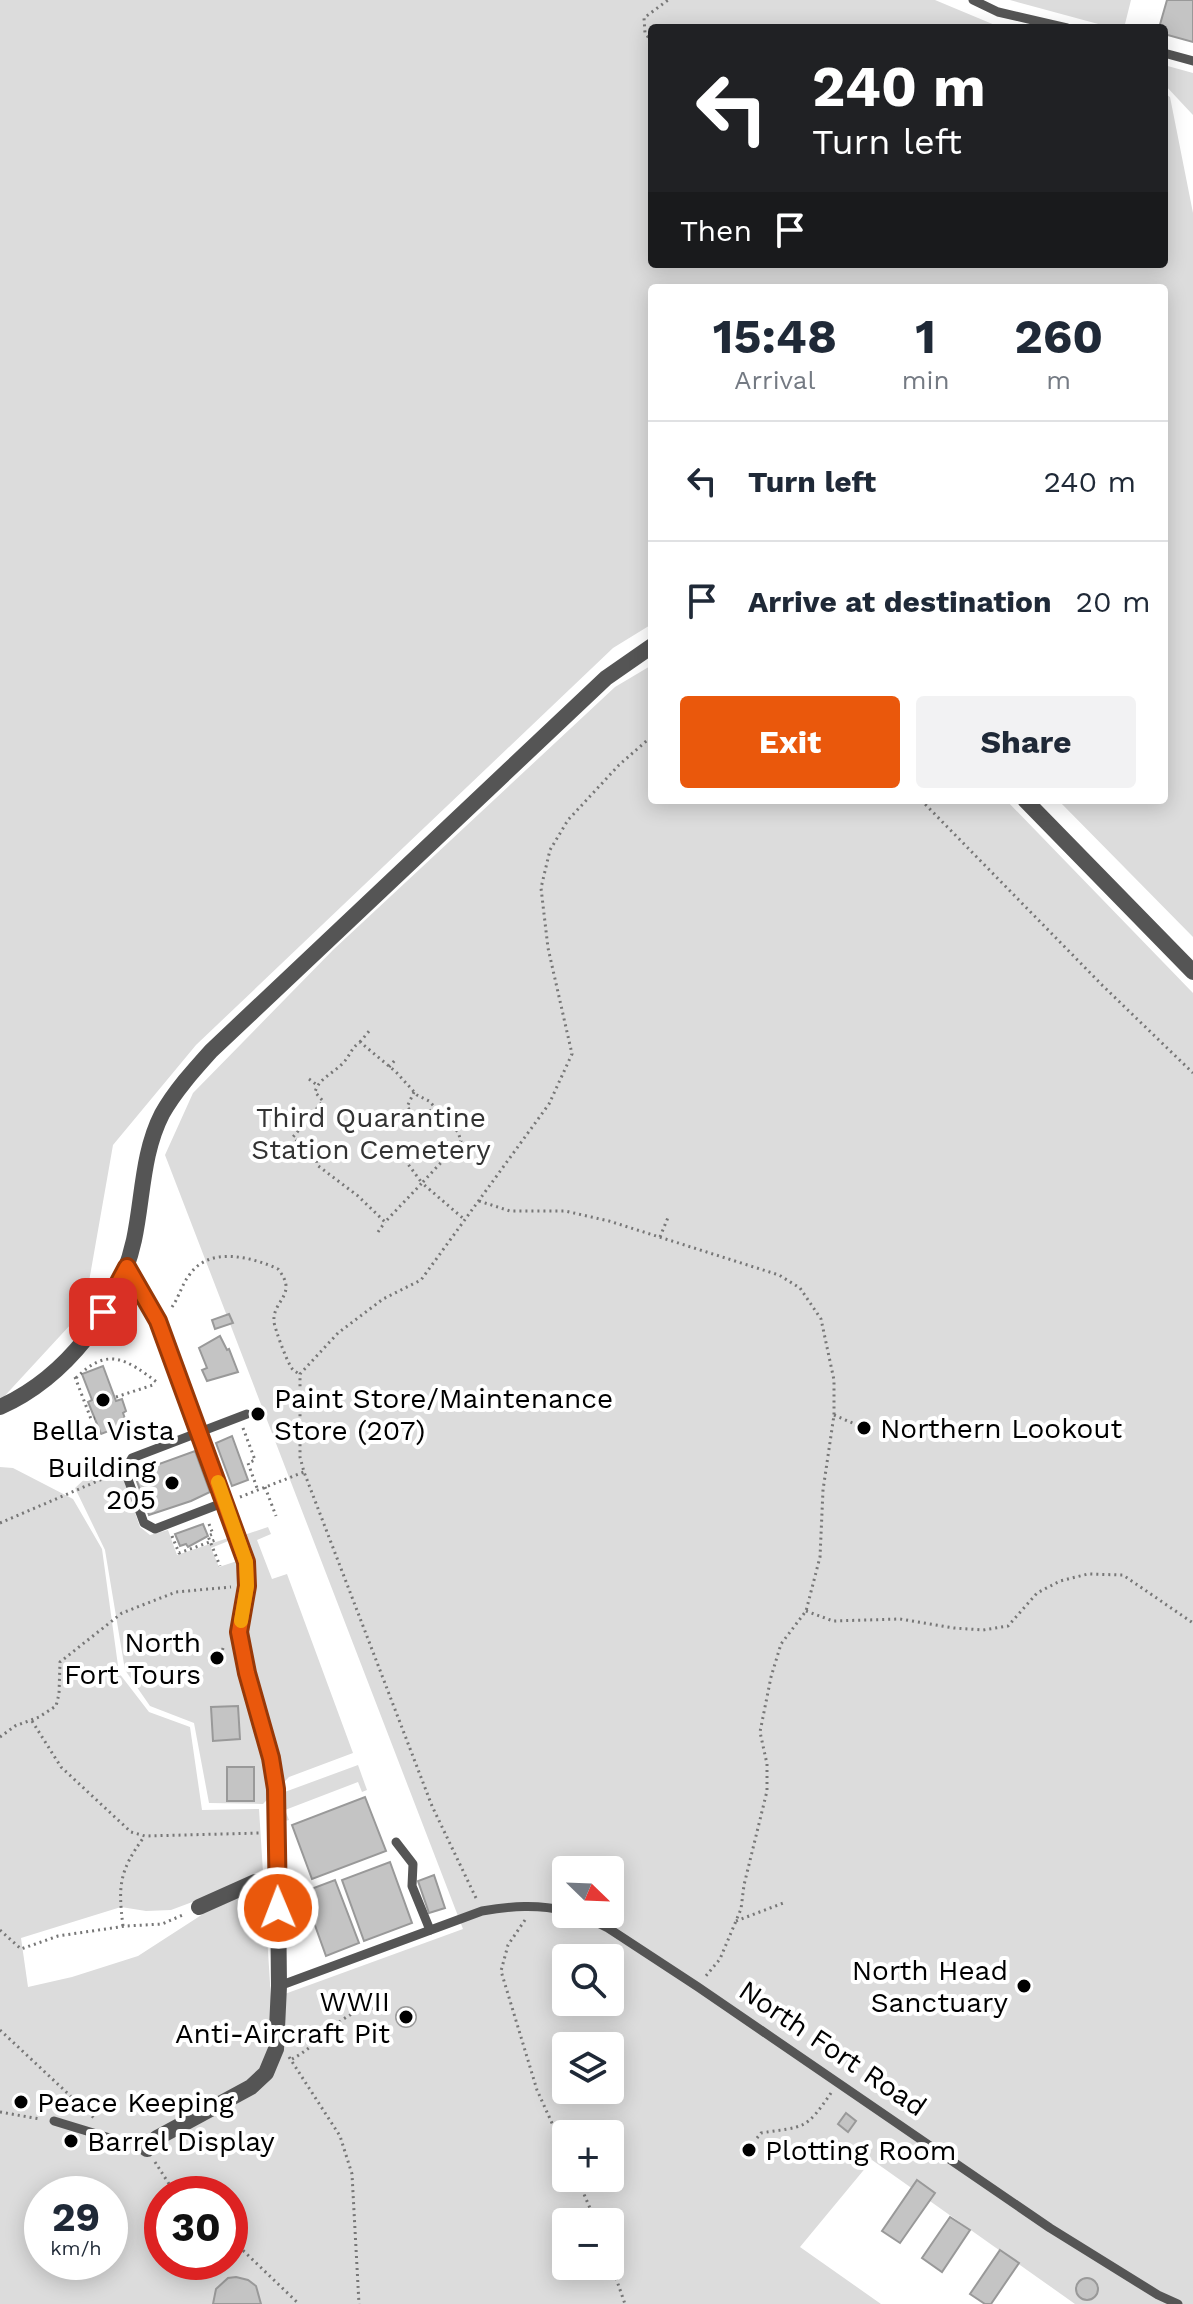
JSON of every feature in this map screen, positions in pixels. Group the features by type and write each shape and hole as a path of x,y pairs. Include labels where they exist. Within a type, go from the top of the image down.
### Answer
{"street":[{"path":"0,1407 33,1390 76,1349 113,1296 127,1267 152,1139 162,1115 183,1082 211,1051 606,678 648,649"},
{"path":"1029,804 1193,972"},
{"path":"127,1267 158,1321 246,1562 247,1586 239,1632 271,1758 276,1789 277,1832 279,1986 276,2049 266,2073 251,2087 157,2138 147,2149"},
{"path":"199,1907 255,1882 277,1882"}],"lane":[{"path":"973,0 998,12 1050,24"},
{"path":"1168,54 1193,61"},
{"path":"225,1502 155,1529 149,1528 144,1523 125,1471 132,1458 243,1416"},
{"path":"396,1842 413,1864 412,1886 430,1930"},
{"path":"279,1986 482,1911 509,1906 552,1909"},
{"name":"North Fort Road","path":"608,1928 1061,2236 1178,2304"},
{"path":"54,2121 113,2139"}],"path":[{"path":"648,37 644,18 668,0"},
{"path":"482,1911 432,1806 304,1472 300,1457 300,1374 338,1333 383,1299 421,1280 549,1104 572,1054 548,948 541,888 550,850 568,820 619,765 648,740"},
{"path":"925,804 1193,1073"},
{"path":"370,1030 345,1061 317,1085 315,1092 323,1101 293,1137 316,1159 317,1165 358,1196 385,1222"},
{"path":"360,1042 434,1107 458,1132 461,1141 378,1232"},
{"path":"389,1067 395,1060"},
{"path":"309,1079 317,1085"},
{"path":"414,1092 407,1107 421,1120 434,1107"},
{"path":"405,1160 422,1183 465,1220"},
{"path":"479,1201 510,1211 565,1211 609,1221 779,1275 800,1288 821,1319 834,1380 834,1415 823,1490 820,1557 806,1611 781,1644 771,1677 760,1732 767,1764 767,1791 741,1909 720,1959 698,1987"},
{"path":"659,1238 669,1215"},
{"path":"158,1321 173,1306 191,1272 203,1264 224,1255 235,1255 271,1266 283,1275 287,1290 276,1311 274,1324 290,1368 300,1374"},
{"path":"76,1378 98,1360 110,1359 139,1369 158,1383"},
{"path":"116,1397 178,1376"},
{"path":"834,1415 864,1428"},
{"path":"243,1416 255,1460 248,1463 258,1490"},
{"path":"0,1523 103,1477 125,1471"},
{"path":"225,1502 304,1472"},
{"path":"265,1487 276,1516"},
{"path":"209,1522 213,1534 208,1536 220,1566"},
{"path":"174,1540 179,1553 237,1533"},
{"path":"806,1611 833,1621 900,1619 983,1630 1008,1626 1037,1593 1060,1581 1088,1574 1123,1575 1193,1623"},
{"path":"0,1737 56,1706 60,1662 122,1613 176,1592 247,1586"},
{"path":"32,1720 61,1767 131,1832 145,1836 277,1832"},
{"path":"123,1926 118,1891 133,1852 145,1836"},
{"path":"736,1921 786,1902"},
{"path":"535,1906 508,1945 501,1971 537,2090 552,2123"},
{"path":"0,1930 21,1949 58,1936 123,1926 162,1924 199,1907"},
{"path":"292,2059 308,2051 349,2015 367,2009 391,2009"},
{"path":"0,2030 39,2064 113,2139"},
{"path":"276,2049 292,2059 340,2136 352,2174 359,2304"},
{"path":"757,2138 761,2133 801,2126 813,2119 838,2083"},
{"path":"0,2112 54,2121"},
{"path":"147,2149 164,2176"},
{"path":"248,2255 299,2304"},
{"path":"617,2280 625,2304"}],"green space":[{"path":"0,0 935,0 992,24 648,24 648,268 1168,268 1168,96 1170,97 1193,213 1193,937 1062,804 1168,804 1168,284 648,284 648,626 613,648 196,1045 113,1145 84,1310 0,1401"},
{"path":"1010,0 1131,0 1125,24 1098,24"},
{"path":"1168,66 1193,73 1193,115 1168,88"},
{"name":"Third Quarantine Station Cemetery","path":"648,667 648,804 1010,804 1193,993 1193,2304 1075,2304 872,2160 800,2247 881,2304 0,2304 0,1467 13,1468 73,1499 102,1549 119,1673 149,1712 190,1727 202,1810 259,1809 271,1999 463,1929 165,1155 193,1093 333,950 615,687","holes":["195,1901 203,1914 138,1956 28,1987 21,1938 121,1907 146,1911 171,1910"]},
{"path":"102,1463 118,1463 140,1527 150,1535 168,1530 177,1555 231,1537 231,1540 211,1548 219,1567 237,1561 239,1582 236,1604 252,1597 244,1535 268,1527 271,1534 257,1540 272,1579 287,1574 353,1753 289,1777 263,1804 209,1803 194,1723 150,1706 125,1670 105,1550 75,1488"},
{"path":"358,1765 367,1790 362,1792 358,1782 285,1810 289,1820 281,1822 282,1793"}],"building":[{"path":"1167,0 1193,0 1193,42 1168,35 1168,24 1160,24"},
{"path":"229,1314 233,1323 215,1329 212,1320"},
{"path":"220,1336 238,1372 207,1381 202,1370 207,1368 199,1348"},
{"name":"Bella Vista","path":"103,1366 116,1401 122,1399 127,1424 101,1434 88,1402 92,1400 82,1374"},
{"path":"232,1436 248,1480 232,1486 216,1443"},
{"name":"Building 205","path":"195,1451 210,1492 149,1515 134,1473"},
{"path":"203,1524 208,1536 188,1547 186,1544 180,1546 175,1534"},
{"path":"238,1706 240,1739 213,1741 211,1707"},
{"path":"227,1767 254,1767 254,1801 227,1801"},
{"path":"365,1797 386,1851 312,1879 292,1825"},
{"path":"390,1862 412,1923 364,1941 342,1880"},
{"path":"434,1875 445,1908 429,1913 418,1881"},
{"path":"335,1880 359,1943 326,1956 303,1892"},
{"name":"WWII Anti-Aircraft Pit","path":"406,2007 413,2010 416,2017 413,2024 406,2027 399,2024 396,2017 399,2010"},
{"path":"846,2113 856,2121 848,2132 838,2124"},
{"path":"917,2180 935,2193 900,2243 882,2231"},
{"path":"950,2217 970,2230 942,2272 922,2258"},
{"path":"1000,2250 1019,2263 991,2304 985,2304 970,2294"},
{"path":"1087,2278 1095,2281 1098,2289 1095,2297 1087,2300 1079,2297 1076,2289 1079,2281"},
{"path":"226,2280 248,2280 256,2286 261,2304 213,2304 216,2289"}],"slow traffic":[{"path":"218,1482 246,1562 247,1586 241,1621"}],"place":[{"name":"Bella Vista","path":"103,1400"},
{"name":"Paint Store/Maintenance Store (207)","path":"258,1414"},
{"name":"Northern Lookout","path":"864,1428"},
{"name":"Building 205","path":"172,1483"},
{"name":"North Fort Tours","path":"217,1658"},
{"name":"North Head Sanctuary","path":"1024,1986"},
{"name":"WWII Anti-Aircraft Pit","path":"406,2017"},
{"name":"Peace Keeping","path":"21,2102"},
{"name":"Barrel Display","path":"71,2141"},
{"name":"Plotting Room","path":"749,2150"}],"route":[{"path":"103,1312 127,1267 158,1321 246,1562 247,1586 239,1632 276,1789 278,1908"}]}
